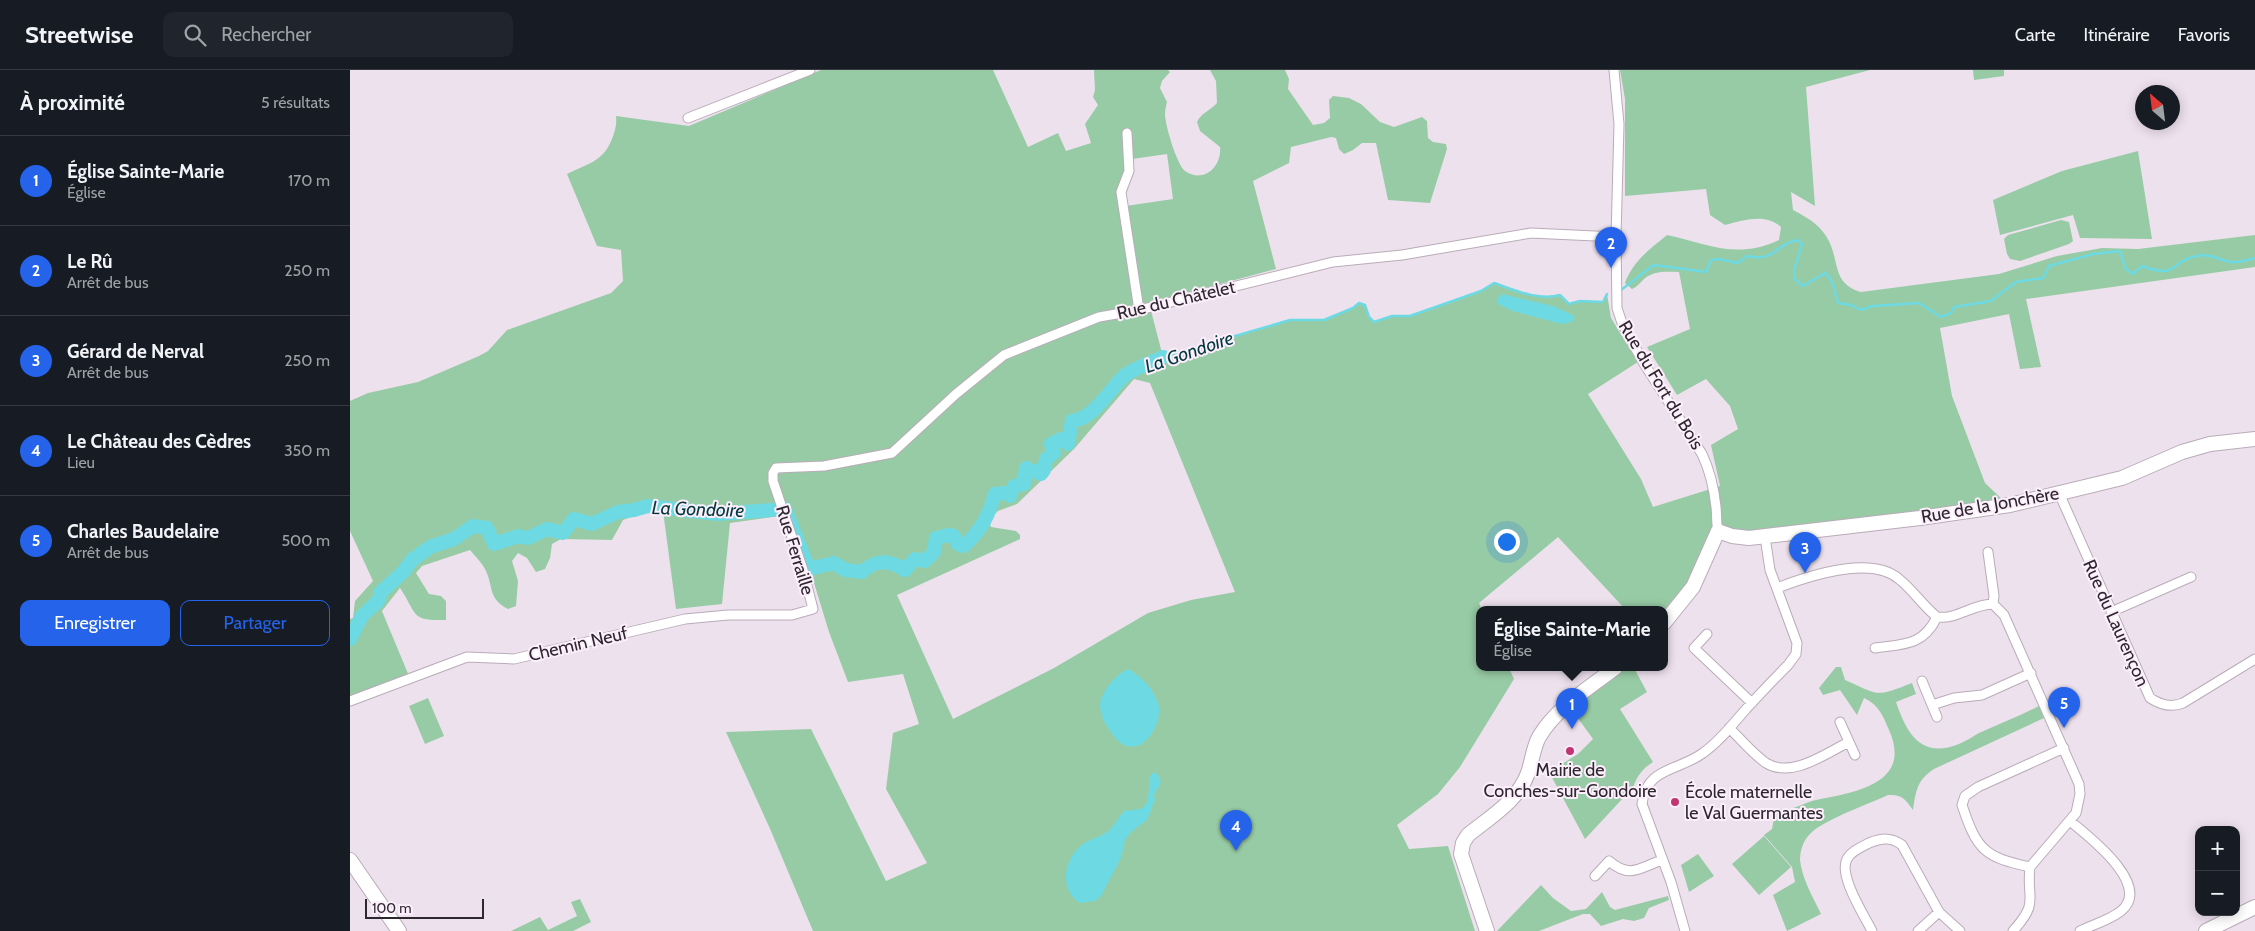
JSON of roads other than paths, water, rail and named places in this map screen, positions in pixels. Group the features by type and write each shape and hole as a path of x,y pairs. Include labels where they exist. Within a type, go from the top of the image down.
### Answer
{"street":[{"path":"688,118 810,70"},
{"name":"Rue du Fort du Bois","path":"1614,70 1619,124 1616,237 1617,308 1622,323 1643,362 1702,454 1710,470 1718,530"},
{"path":"1127,133 1129,171 1121,192 1139,310"},
{"name":"Rue du Châtelet","path":"773,480 773,473 776,468 824,466 892,453 956,394 1004,355 1089,321 1333,262 1402,255 1531,233 1616,237"},
{"name":"Rue de la Jonchère","path":"1718,530 1732,536 1765,537 1974,510 2060,493 2122,478 2182,452 2210,444 2255,439"},
{"name":"Rue Ferraille","path":"773,480 803,570 813,609"},
{"name":"Rue du Laurençon","path":"2060,493 2150,698 2157,703 2176,706 2183,704 2255,659"},
{"path":"1668,618 1693,587 1718,530"},
{"path":"1685,931 1642,804 1645,789 1656,776 1702,754 1729,728 1796,654 1797,643 1794,630 1770,570 1765,537"},
{"path":"1988,552 1994,596 1993,604"},
{"path":"1777,588 1806,577 1860,568 1876,568 1898,578 1937,617 1944,618 1980,605 1993,604 2004,615 2076,774 2080,794 2076,813 2030,868 2032,902 2016,930"},
{"path":"2111,612 2191,577"},
{"name":"Chemin Neuf","path":"350,701 467,657 514,659 686,619 728,615 792,615 813,609"},
{"path":"1875,648 1912,643 1931,629 1937,617"},
{"path":"1707,634 1694,648 1752,703"},
{"path":"1487,931 1461,854 1463,843 1468,835 1513,799 1522,787 1539,737 1561,710 1611,671"},
{"path":"1932,705 1954,698 1982,695 2030,672"},
{"path":"1922,682 1938,717"},
{"path":"1840,722 1855,755"},
{"path":"1729,728 1764,762 1781,768 1798,766 1849,742"},
{"path":"2030,868 1996,858 1986,851 1974,839 1962,806 1965,796 1978,787 2064,748"},
{"path":"2070,821 2111,858 2123,875 2129,889 2129,897 2122,911 2080,931"},
{"path":"1872,931 1847,880 1844,869 1847,859 1852,853 1882,838 1894,839 1902,845 1938,912 1960,931"},
{"path":"350,860 399,931"},
{"path":"1595,876 1609,861 1620,871 1627,872 1662,860"},
{"path":"2206,931 2255,907"},
{"path":"1918,931 1938,912"}],"water":[{"path":"1502,294 1553,306 1573,315 1574,320 1561,324 1513,311 1498,304 1497,299"},
{"path":"1129,669 1150,688 1156,698 1159,710 1152,733 1141,744 1134,747 1124,745 1114,736 1104,721 1100,707 1101,699 1108,686 1116,677"},
{"path":"1152,773 1157,773 1161,782 1154,795 1155,800 1147,820 1131,832 1125,840 1121,858 1101,896 1095,901 1080,903 1073,897 1066,882 1066,874 1071,857 1083,844 1109,830 1124,811 1144,807 1147,803"}],"waterway":[{"name":"La Gondoire","path":"1621,290 1654,265 1706,272 1711,260 1719,259 1738,263 1747,256 1764,257 1789,242 1797,240 1802,244 1794,271 1795,279 1803,286 1825,273 1832,283 1838,303 1851,305 1861,310 1872,306 1919,303 1941,317 1951,313 1954,307 1991,301 2016,282 2043,278 2049,266 2093,254 2120,251 2126,269 2133,274 2142,266 2154,270 2169,270 2188,258 2202,255 2234,262 2255,258"},
{"name":"La Gondoire","path":"1163,357 1290,320 1324,320 1353,308 1359,303 1365,305 1369,317 1374,322 1392,316 1410,316 1481,291 1494,283 1535,296 1560,295 1569,304 1580,301 1603,302 1607,294"},
{"name":"La Gondoire","path":"350,639 362,616 379,600 380,593 403,572 412,560 430,547 454,539 473,526 487,528 494,544 519,536 528,538 547,529 563,533 574,519 592,524 618,512 648,506 718,514 785,509 809,569 834,563 845,570 862,572 872,565 883,562 894,564 905,570 915,559 925,561 934,552 936,538 948,535 954,536 958,544 964,546 984,522 995,494 1006,493 1010,496 1014,486 1024,484 1026,468 1041,474 1044,470 1046,459 1054,453 1051,444 1061,439 1068,444 1072,421 1088,415 1128,373 1163,357"}],"place":[{"name":"Le Rû","path":"1611,268"},
{"name":"Gérard de Nerval","path":"1805,573"},
{"name":"Charles Baudelaire","path":"2064,728"},
{"name":"Église Sainte-Marie","path":"1572,729"},
{"name":"Mairie de Conches-sur-Gondoire","path":"1570,751"},
{"name":"École maternelle le Val Guermantes","path":"1675,802"},
{"name":"Le Château des Cèdres","path":"1236,851"}]}
